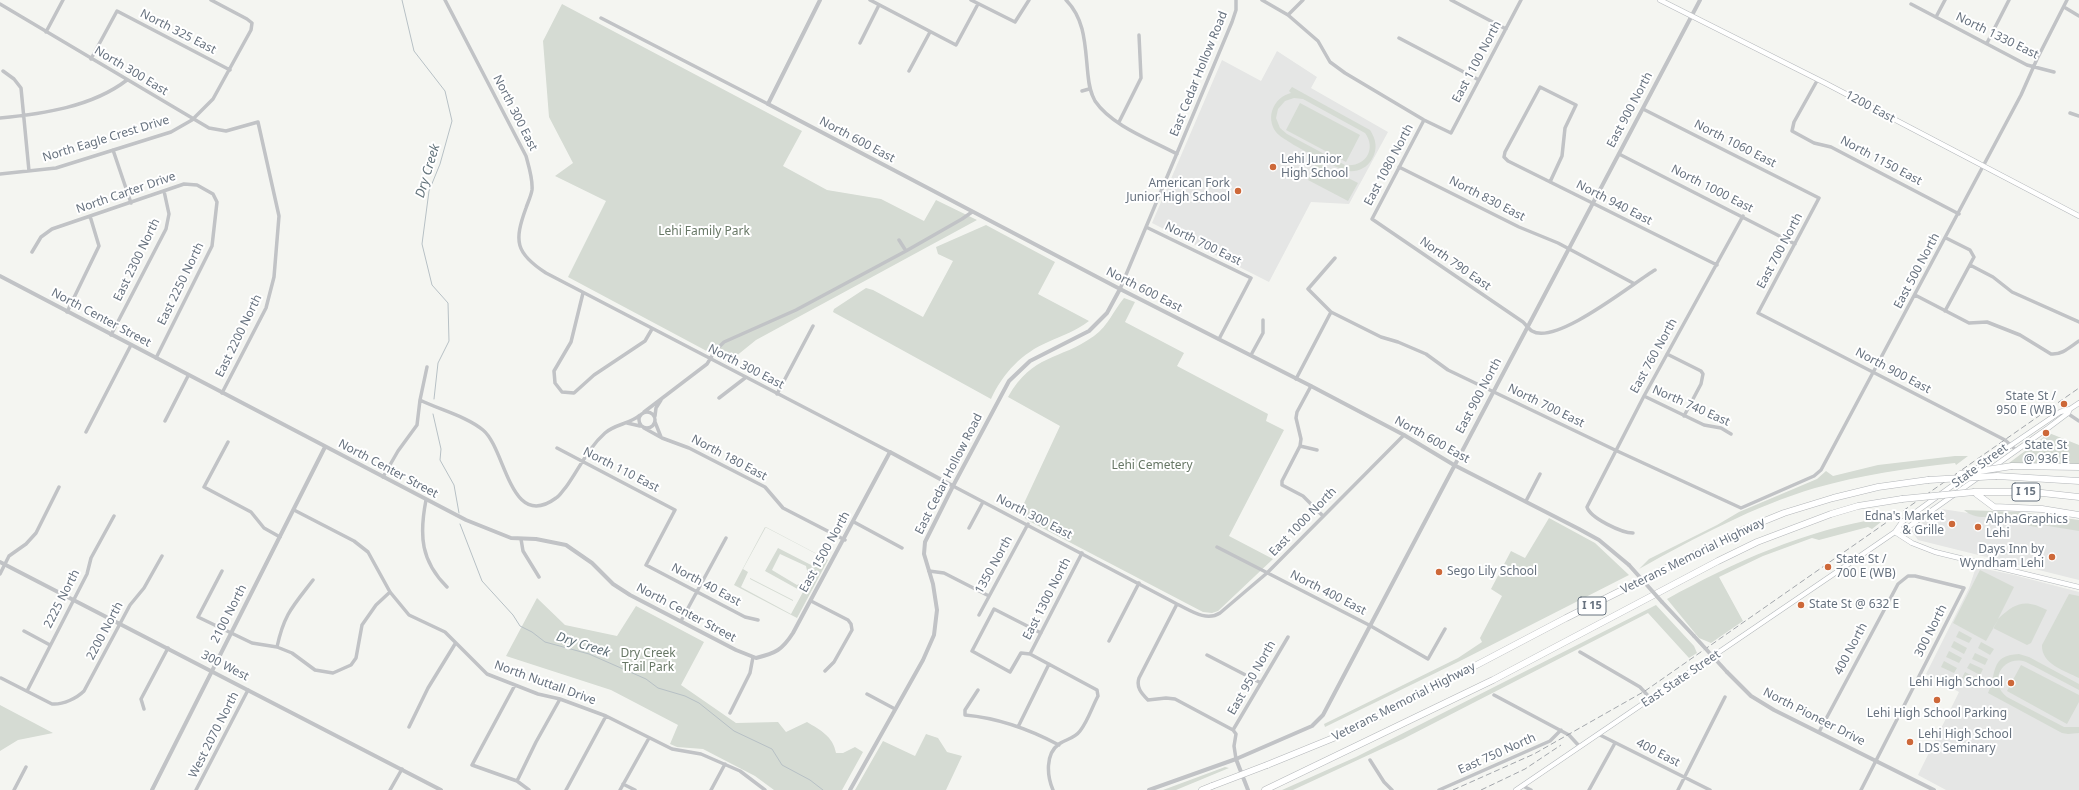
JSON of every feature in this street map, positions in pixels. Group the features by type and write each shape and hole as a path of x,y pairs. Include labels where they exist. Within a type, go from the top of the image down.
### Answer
{"highway":[{"path":"1945,478 1978,470 2012,466 2079,467"},
{"name":"Veterans Memorial Highway","path":"1202,790 1353,730 1566,618 1747,528 1784,513 1833,498 1878,487 1945,478 1997,476 2079,481"},
{"path":"1974,492 1994,506 2042,509 2079,515"},
{"name":"Veterans Memorial Highway","path":"1265,790 1493,680 1757,542 1831,514 1858,506 1902,499 1974,492 2033,492 2079,497"}],"main road":[{"name":"1200 East","path":"1660,0 1691,17 1818,79 2079,216"},
{"name":"State Street","path":"1844,567 1895,532 1906,528 2017,450 2079,403"},
{"name":"State Street","path":"1895,532 1902,522 2010,445 2060,412 2069,411"},
{"path":"1895,532 1912,543 1935,552 2079,587"},
{"name":"East State Street","path":"1516,790 1844,567"}],"street":[{"path":"46,32 63,0"},
{"name":"North Eagle Crest Drive","path":"0,174 56,168 171,132 192,120 213,99 251,30 252,23 247,19 211,0"},
{"name":"North 300 East","path":"445,0 526,156 532,180 532,191 520,226 518,238 521,251 536,267 709,359 1028,524 1177,604 1200,615 1212,617"},
{"path":"768,104 820,0"},
{"path":"870,0 956,45 978,4"},
{"path":"971,0 1015,22 1029,0"},
{"path":"1066,0 1077,14 1082,25 1089,89 1101,108 1119,122 1177,154"},
{"name":"East Cedar Hollow Road","path":"850,790 923,660 934,635 938,610 933,584 924,554 925,542 953,486 1012,378 1030,361 1043,353 1089,331 1107,313 1120,290 1232,22 1236,10 1236,0"},
{"path":"1262,0 1288,15 1318,41 1330,62 1345,73 1424,120"},
{"path":"1288,15 1303,0"},
{"path":"1451,0 1506,29"},
{"name":"East 1100 North","path":"1424,120 1451,133 1521,0"},
{"name":"East 900 North","path":"1149,790 1236,759 1312,726 1323,715 1527,325 1700,0"},
{"path":"1936,17 1945,0"},
{"path":"1987,43 2009,0"},
{"name":"East 500 North","path":"1742,508 1819,473 1959,214 2021,95 2033,67 2068,0"},
{"name":"North 300 East","path":"0,4 192,120 209,128 226,131 258,122"},
{"name":"North 1330 East","path":"1911,4 2033,67 2040,67 2054,72"},
{"path":"860,42 879,5"},
{"path":"2064,7 2079,16"},
{"name":"North 325 East","path":"91,59 117,11 230,70"},
{"name":"North 600 East","path":"601,18 768,104 1120,290 1311,386 1404,435 1454,465 1599,540 1629,565 1662,602"},
{"path":"909,71 930,32"},
{"path":"1119,122 1141,78 1140,35"},
{"path":"1400,38 1479,80"},
{"path":"3,71 14,79 21,88 29,171"},
{"name":"North 1150 East","path":"1818,79 1794,122 1792,131 1814,143 1831,147 1959,214"},
{"path":"0,118 23,116 85,102 116,89 127,80"},
{"name":"North 940 East","path":"1550,182 1562,156 1565,128 1576,105 1540,87 1505,152 1504,157 1550,182 1592,204 1717,265"},
{"path":"1082,91 1089,89"},
{"name":"North 1060 East","path":"1643,109 1819,198"},
{"path":"2070,113 2079,116"},
{"name":"East 1080 North","path":"1372,219 1424,120"},
{"name":"East 2200 North","path":"222,393 266,308 274,277 279,216 258,122"},
{"path":"113,150 131,203"},
{"name":"North 1000 East","path":"1619,154 1743,216 1795,244"},
{"name":"North 830 East","path":"1399,167 1519,227 1568,248 1633,284"},
{"name":"North Carter Drive","path":"32,252 37,242 46,233 90,216 164,191 193,183 213,194"},
{"name":"East 2300 North","path":"111,335 166,229 169,214 164,191"},
{"name":"East 2250 North","path":"156,358 212,246 218,202 213,194"},
{"name":"East 700 North","path":"1758,313 1819,198"},
{"path":"420,400 483,430 490,438 512,490 520,499 533,505 544,505 557,498 591,448 605,432 640,415 661,400 707,364 709,359 724,342 806,305 906,251 972,212"},
{"path":"67,312 99,246 90,216"},
{"name":"East 760 North","path":"1634,533 1618,530 1590,513 1586,507 1644,396 1743,216"},
{"name":"North 790 East","path":"1372,219 1527,325 1533,331 1545,332 1559,330 1600,308 1655,270"},
{"name":"North 700 East","path":"1146,228 1251,278 1219,339"},
{"path":"1946,238 1970,250 1974,257 1946,311"},
{"path":"899,240 906,251"},
{"name":"North 700 East","path":"1335,258 1308,288 1331,312 1381,337 1398,342 1426,354 1448,370 1615,450 1742,508"},
{"path":"1970,265 1993,276 2012,292 2079,322"},
{"name":"North Center Street","path":"0,276 426,500 495,533 521,539 536,539 566,545 592,563 613,584 680,622 753,657"},
{"path":"584,293 571,342 554,371 555,383 562,392 574,393 594,375 645,341 652,329"},
{"path":"1915,295 1968,323 1987,322 2020,335 2050,354 2056,355 2079,341"},
{"path":"1296,379 1331,312"},
{"name":"North 900 East","path":"1758,313 2005,440 2017,450"},
{"path":"1251,355 1263,333 1263,320"},
{"path":"777,394 813,326"},
{"path":"86,432 131,345"},
{"path":"1667,354 1701,371 1703,374 1701,384 1684,416"},
{"path":"382,477 398,451 417,425 420,400 427,367"},
{"path":"165,421 188,376"},
{"path":"719,398 746,378"},
{"path":"1311,386 1297,412 1296,418 1301,439 1300,446 1282,480 1282,485 1303,496 1322,515"},
{"name":"North 740 East","path":"1644,396 1704,425 1714,425 1731,434"},
{"path":"661,400 655,412 655,420 656,429 662,438"},
{"path":"2069,411 2079,421"},
{"path":"644,412 651,413 655,420"},
{"path":"640,415 638,422 643,428"},
{"path":"622,424 634,424 643,428 651,427 655,420"},
{"name":"North 180 East","path":"643,428 662,438 689,448 765,487 784,508 845,540"},
{"name":"East 1000 North","path":"1212,617 1220,613 1267,573 1322,515 1404,435"},
{"path":"228,442 204,487 251,512 264,528 280,536"},
{"path":"1300,446 1317,450"},
{"name":"2100 North","path":"152,789 294,510 324,447"},
{"name":"North 110 East","path":"557,448 675,510 646,564"},
{"name":"East 1500 North","path":"753,657 756,658 770,655 784,646 845,540 890,452"},
{"path":"1526,501 1540,474"},
{"path":"0,574 14,550 26,544 36,533 60,487"},
{"path":"426,500 422,518 424,545 427,559 436,576 447,587"},
{"path":"969,528 983,502"},
{"name":"North Nuttall Drive","path":"294,510 354,541 368,552 390,592 409,615 445,632 455,644 487,674 538,694 560,699 606,716 672,749 701,754 725,764 748,776 765,790"},
{"name":"2225 North","path":"27,691 87,574 92,558 114,516"},
{"path":"854,522 902,548"},
{"name":"1350 North","path":"979,615 1028,524"},
{"path":"680,622 726,538"},
{"path":"521,539 526,558 539,577"},
{"name":"North 400 East","path":"1217,547 1369,625 1428,659 1445,628"},
{"name":"East 1300 North","path":"1030,654 1082,553"},
{"name":"2200 North","path":"27,691 52,704 57,704 79,696 84,691 130,605 144,588 162,556"},
{"name":"300 West","path":"0,562 212,670 441,790"},
{"name":"North 40 East","path":"646,564 696,592 746,617 758,620"},
{"path":"222,571 198,617 230,634 252,643 277,647 292,653 315,670 323,673 333,673 351,665 356,658 362,625 376,605 390,592"},
{"path":"929,571 944,573 989,596"},
{"name":"400 North","path":"1819,732 1895,588 1905,578 1915,576 1964,588"},
{"path":"277,647 287,613 314,580"},
{"path":"1109,641 1139,583"},
{"name":"300 North","path":"1861,790 1964,588"},
{"path":"811,601 848,620 851,624 852,630 834,662 824,672"},
{"name":"North Pioneer Drive","path":"1662,602 1751,696 1774,710 1934,790"},
{"path":"1177,604 1137,683 1140,690 1148,700 1166,698 1186,703 1233,730 1236,734 1234,746 1236,759 1248,790"},
{"path":"1041,633 994,609 972,651 1010,672 1021,653 1030,654 1097,690 1098,696 1080,731 1069,740 1059,745 1049,761 1049,773 1053,790"},
{"path":"24,631 50,645"},
{"name":"East 950 North","path":"1233,730 1288,637"},
{"path":"409,727 428,688 455,644"},
{"path":"144,709 141,699 168,648"},
{"path":"1580,652 1640,687 1651,699"},
{"path":"1206,655 1261,684"},
{"path":"730,713 750,673 753,657"},
{"path":"1018,727 1049,664"},
{"path":"1,678 27,691"},
{"path":"515,685 472,765 517,781 528,790"},
{"name":"West 2070 North","path":"196,790 248,690"},
{"path":"978,690 965,710 965,715 984,717 1018,727 1059,745"},
{"path":"868,694 895,709"},
{"path":"1494,695 1561,730 1572,737 1580,747"},
{"path":"1678,790 1726,697"},
{"path":"517,781 536,742 560,699"},
{"path":"566,790 606,716"},
{"name":"East 750 North","path":"1438,790 1550,741 1561,730"},
{"name":"400 East","path":"1598,734 1710,790"},
{"path":"620,790 649,738"},
{"path":"1589,790 1615,742"},
{"path":"1370,760 1384,782 1392,790"},
{"path":"711,790 725,764"},
{"path":"14,790 26,767"},
{"path":"390,790 402,769"},
{"path":"623,784 635,790"},
{"path":"1523,786 1531,790"},
{"path":"152,789 158,790"}],"shaded area":[{"name":"Lehi Junior High School","path":"1277,51 1317,77 1311,88 1388,132 1349,204 1311,202 1269,282 1152,223 1222,60 1261,81"},
{"path":"1942,509 2079,530 2079,580 1918,540 1911,530"},
{"name":"Lehi High School","path":"1976,567 2079,592 2079,790 1946,790 1918,775 1959,692 1926,674 1969,588"}],"green space":[{"name":"Lehi Family Park","path":"562,4 802,131 783,166 827,190 881,199 924,221 936,200 977,220 756,340 735,357 731,364 568,277 606,201 555,176 573,163 549,117 543,41"},
{"path":"1292,87 1370,130 1375,140 1376,148 1368,165 1362,169 1348,171 1310,154 1280,136 1273,126 1271,114 1276,103 1285,95 1291,93 1289,91","holes":["1294,98 1303,99 1365,133 1370,145 1367,156 1358,164 1345,165 1287,134 1280,128 1276,118 1278,109 1285,101"]},
{"path":"1300,103 1360,135 1346,162 1286,130"},
{"path":"1317,162 1358,183 1348,201 1308,180"},
{"path":"986,225 1055,262 1038,294 1089,321 1039,347 1022,358 1007,372 991,399 833,312 834,309 866,288 873,290 923,317 953,261 938,254 936,247"},
{"name":"Lehi Cemetery","path":"1124,298 1135,302 1125,322 1184,353 1177,366 1268,414 1266,421 1284,430 1229,536 1273,559 1218,611 1212,613 1203,612 1029,521 1019,514 1060,426 1008,397 1017,383 1027,372 1047,359 1081,344 1099,332"},
{"path":"2049,433 2079,445 2079,465 2009,463"},
{"path":"1955,456 1968,456 1956,465 1955,463 1937,465 1867,476 1832,483 1792,495 1747,513 1639,569 1649,559 1717,525 1739,512 1817,479 1826,471 1833,476 1878,465"},
{"path":"1964,510 2021,512 2079,520 2079,531 2042,525 2041,528 2007,519 1979,517"},
{"path":"1549,518 1595,543 1629,575 1462,660 1325,727 1324,724 1458,658 1482,642 1480,638 1502,596 1491,589 1511,551 1525,558"},
{"path":"1882,518 1881,522 1872,529 1868,527 1819,540 1812,538 1763,556 1719,577 1743,621 1711,643 1699,638 1667,599 1718,572 1771,549 1798,539 1853,523"},
{"path":"765,527 743,569 748,572 741,587 791,614 803,592 765,571 778,548 815,567 821,556 828,560 797,618 734,585","holes":["780,554 806,566 808,575 805,581 797,585 772,570"]},
{"path":"1980,570 2014,587 1998,619 2010,609 2021,604 2033,604 2047,610 2031,643 2027,645 1993,628 1986,641 1953,623"},
{"path":"750,579 793,600 793,601"},
{"path":"2069,594 2079,596 2079,678 2050,662 2045,657 2042,645"},
{"name":"Dry Creek Trail Park","path":"537,598 565,625 617,636 636,606 704,642 681,685 736,723 778,722 786,732 807,722 829,738 836,753 843,753 855,747 863,752 842,790 774,790 755,776 703,749 677,747 670,744 678,725 611,690 506,656"},
{"path":"1656,605 1694,646 1697,653 1689,658 1648,613 1403,739 1293,790 1282,790 1356,757"},
{"path":"1959,631 1972,638 1969,643 1956,637"},
{"path":"1954,641 1967,648 1964,654 1951,647"},
{"path":"1981,642 1994,649 1990,655 1978,648"},
{"path":"1949,651 1962,658 1959,663 1946,657"},
{"path":"1975,653 1988,659 1985,665 1972,659"},
{"path":"2019,654 2029,657 2079,684 2079,690 2026,662 2018,661 2011,662 2000,671 1998,684 2001,691 2007,697 2064,727 2079,727 2079,733 2062,733 1988,693 1998,662 2009,655"},
{"path":"1944,661 1957,668 1954,673 1941,667"},
{"path":"1970,663 1983,669 1980,675 1967,668"},
{"path":"2021,665 2079,695 2079,702 2067,724 2007,691"},
{"path":"1965,672 1978,679 1975,685 1962,678"},
{"path":"0,705 53,733 18,740 0,751"},
{"path":"926,734 938,738 947,752 962,756 946,790 855,790 883,741 915,756"},
{"path":"1225,767 1229,768 1176,790 1163,790"}],"waterway":[{"name":"Dry Creek","path":"402,0 414,51 445,91 452,121 440,164 429,191 422,244 432,285 448,303 449,341 438,363 434,399"},
{"name":"Dry Creek","path":"433,414 441,449 440,460 454,485 459,513"},
{"name":"Dry Creek","path":"460,524 482,581 513,615 520,626 532,632 545,642 589,654 646,679 658,688 685,696 699,703 734,731 772,749 782,765 810,780 823,790"}],"railway":[{"path":"1453,790 1534,754 1645,691 2079,388"},
{"path":"1481,790 1525,769 1561,745"}],"place":[{"name":"Lehi Junior High School","path":"1273,167"},
{"name":"American Fork Junior High School","path":"1238,191"},
{"name":"State St / 950 E (WB)","path":"2064,404"},
{"name":"State St @ 936 E","path":"2046,433"},
{"name":"Edna's Market & Grille","path":"1952,524"},
{"name":"AlphaGraphics Lehi","path":"1978,527"},
{"name":"Days Inn by Wyndham Lehi","path":"2052,557"},
{"name":"State St / 700 E (WB)","path":"1828,567"},
{"name":"Sego Lily School","path":"1439,572"},
{"name":"State St @ 632 E","path":"1801,605"},
{"name":"Lehi High School","path":"2011,683"},
{"name":"Lehi High School Parking","path":"1937,700"},
{"name":"Lehi High School LDS Seminary","path":"1910,742"}]}
